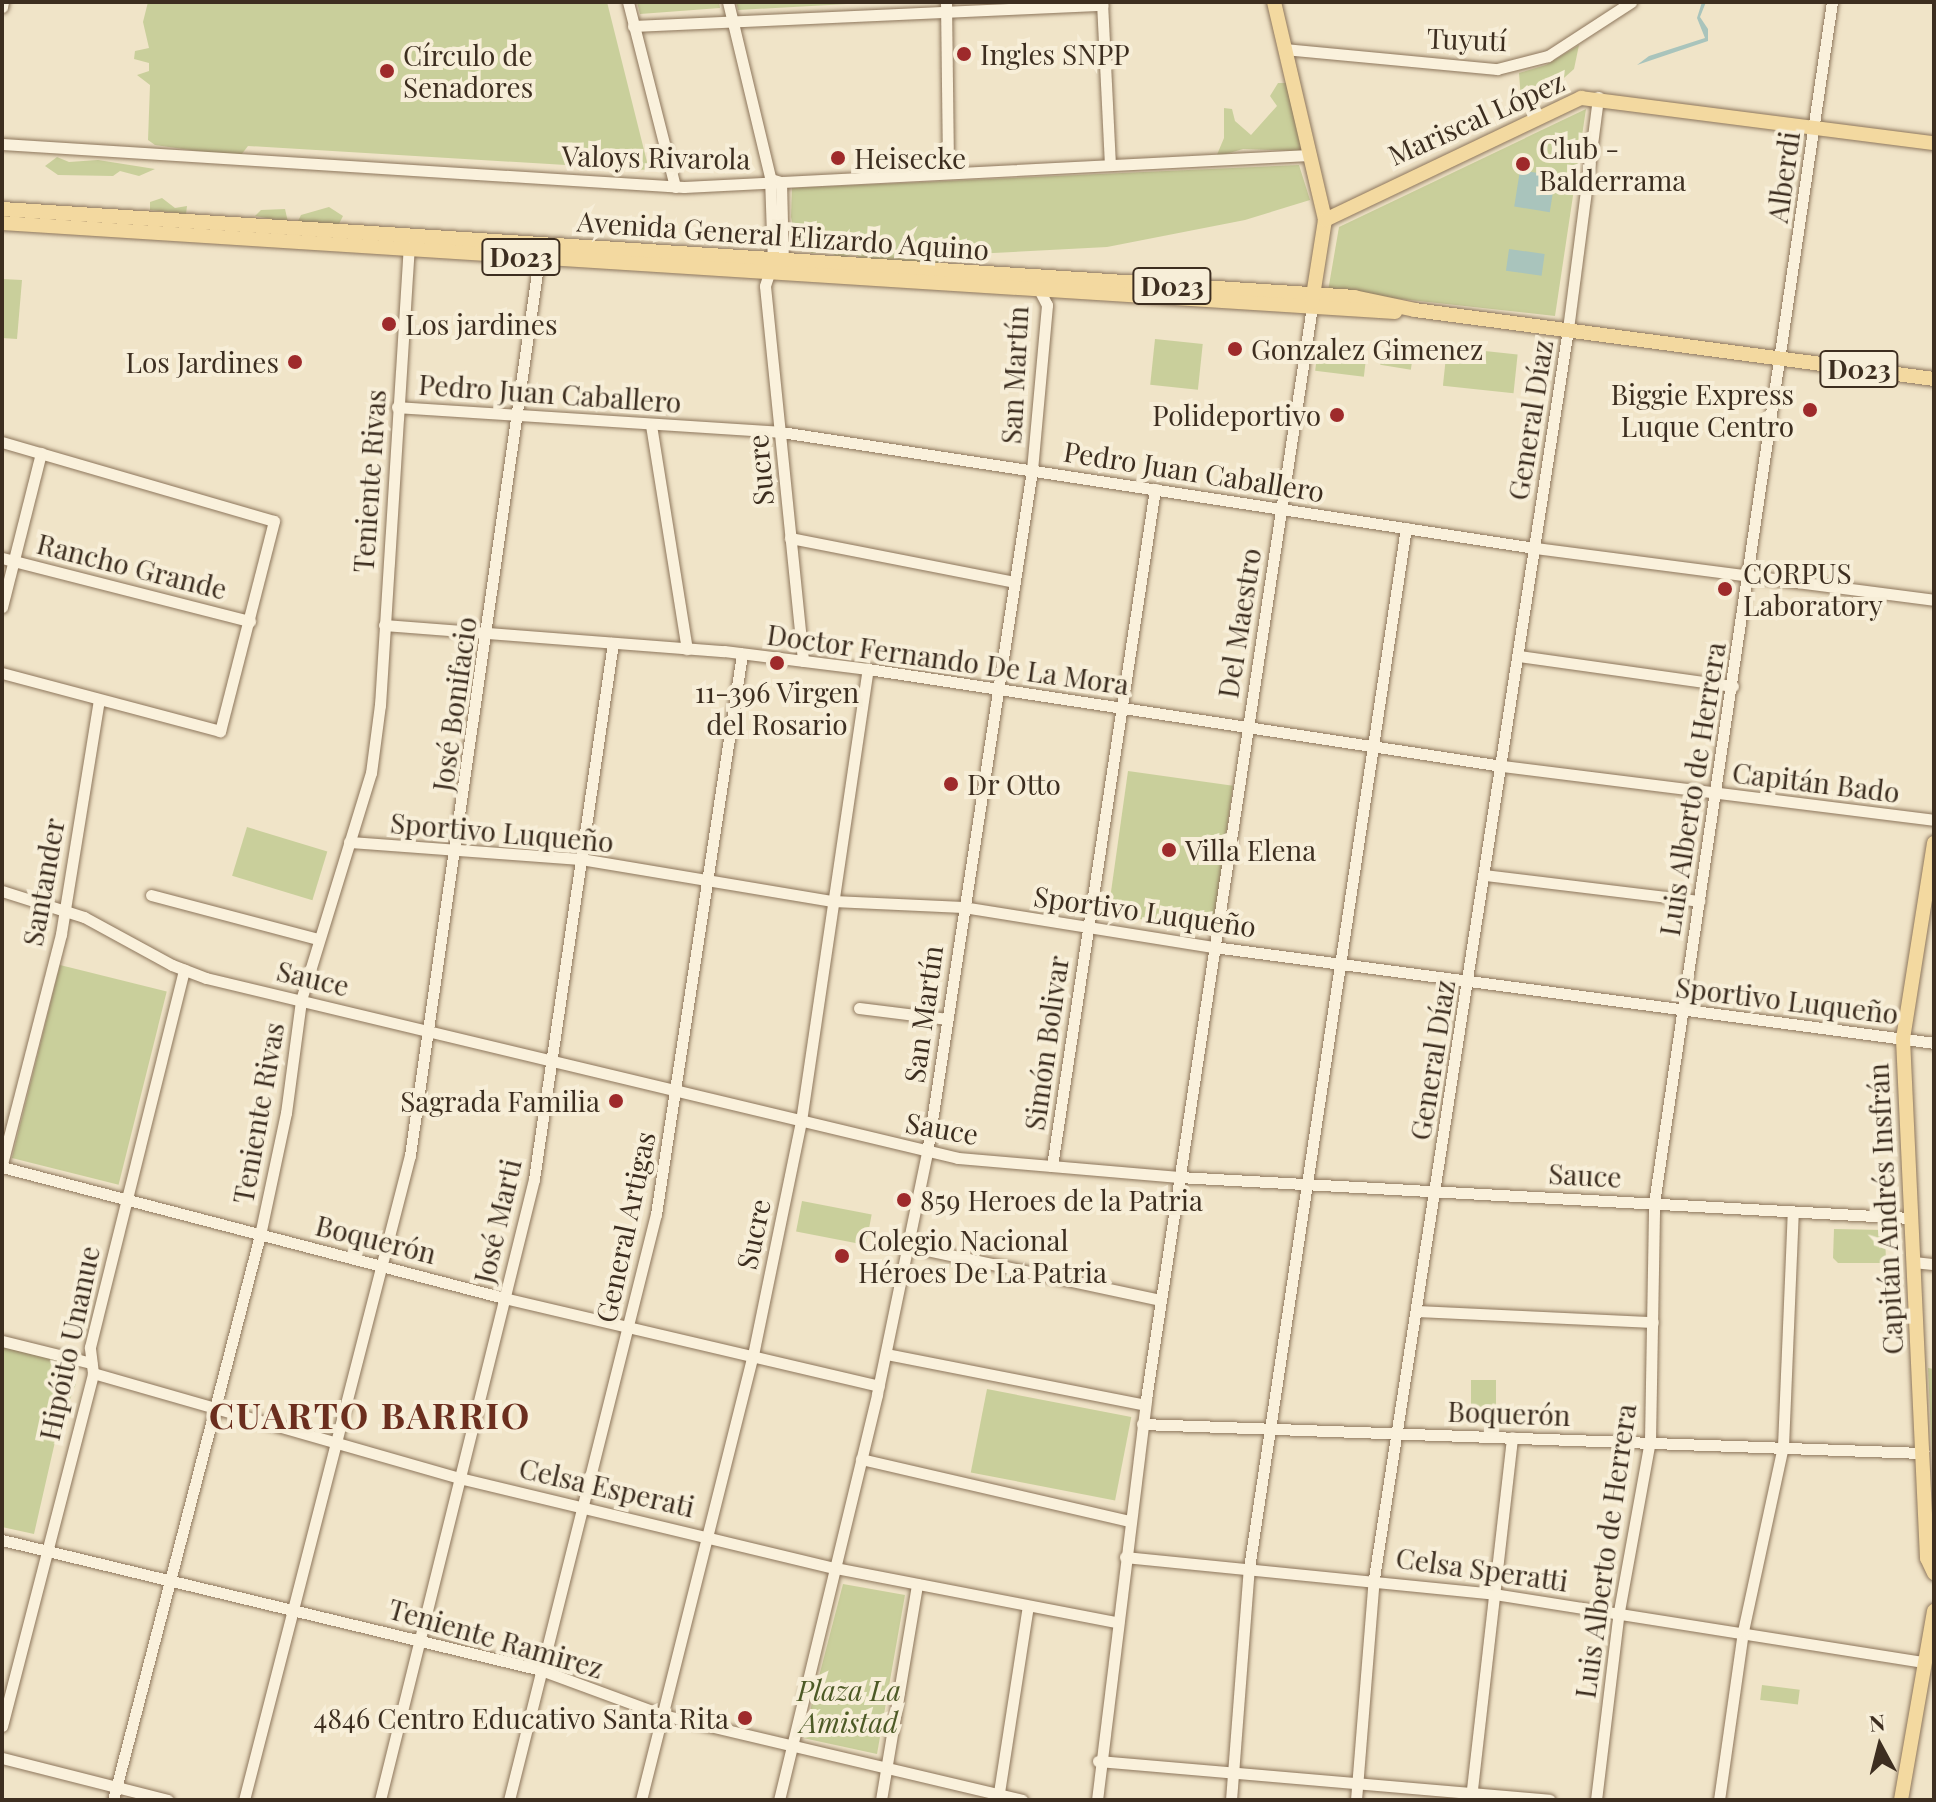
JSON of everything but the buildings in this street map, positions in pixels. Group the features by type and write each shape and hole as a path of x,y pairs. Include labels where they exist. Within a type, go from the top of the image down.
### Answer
{"main road":[{"path":"1274,2 1325,220 1313,301"},
{"name":"Mariscal López","path":"1325,220 1573,100 1598,97 1934,143"},
{"name":"Avenida General Elizardo Aquino","path":"2,209 409,243 539,259 775,265 1041,290 1313,301"},
{"name":"Avenida General Elizardo Aquino","path":"2,223 1030,277 1415,310 1934,379"},
{"name":"Capitán Andrés Insfrán","path":"1934,843 1903,1039 1927,1558 1934,1573"},
{"path":"1901,1800 1934,1611"}],"street":[{"path":"628,2 675,187"},
{"name":"Sucre","path":"728,2 774,181 781,432 803,661"},
{"name":"Tuyutí","path":"1284,49 1497,69 1548,56 1631,2"},
{"name":"Alberdi","path":"1783,358 1832,2"},
{"path":"633,26 946,6 1102,4 1110,164"},
{"path":"946,6 948,172"},
{"name":"General Díaz","path":"1356,1800 1374,1578 1470,980 1568,329 1598,97"},
{"name":"Valoys Rivarola","path":"2,144 675,187 1309,155"},
{"name":"Teniente Rivas","path":"113,1800 260,1235 286,1113 301,1000 371,773 409,243"},
{"name":"José Bonifacio","path":"244,1800 410,1155 488,633 539,259"},
{"name":"San Martín","path":"779,1800 879,1386 927,1153 1032,470 1047,305 1041,290 1030,277"},
{"name":"Del Maestro","path":"1097,1800 1098,1761 1145,1402 1313,301"},
{"name":"Luis Alberto de Herrera","path":"1596,1800 1619,1611 1650,1441 1654,1203 1783,358"},
{"name":"Pedro Juan Caballero","path":"397,407 781,432 1535,548 1934,600"},
{"path":"651,425 687,649"},
{"path":"2,442 262,514 274,525 220,731 2,673"},
{"path":"2,607 41,453"},
{"name":"Simón Bolivar","path":"1052,1166 1155,489"},
{"path":"1231,1800 1249,1568 1406,528"},
{"path":"790,538 1014,582"},
{"name":"Rancho Grande","path":"2,558 250,621"},
{"name":"Doctor Fernando De La Mora","path":"384,625 687,649 868,669 1502,766"},
{"name":"José Marti","path":"380,1800 534,1179 613,643"},
{"name":"General Artigas","path":"509,1800 586,1506 656,1214 742,654"},
{"path":"1519,656 1733,686"},
{"name":"Sucre","path":"641,1800 753,1355 801,1121 868,669"},
{"name":"Santander","path":"2,1166 61,934 62,908 99,700"},
{"name":"Capitán Bado","path":"1502,766 1934,820"},
{"name":"Sportivo Luqueño","path":"349,842 581,859 833,901 963,907 1214,947 1343,961 1934,1043"},
{"path":"1485,875 1699,901"},
{"name":"Sauce","path":"2,891 62,908 184,970 927,1153 1179,1177 1909,1218"},
{"path":"151,895 318,939"},
{"name":"Hipóito Unanue","path":"2,1726 92,1368 90,1347 124,1200 184,970"},
{"path":"859,1008 947,1019"},
{"name":"Boquerón","path":"2,1166 504,1298 630,1324 879,1386"},
{"path":"1719,1800 1743,1631 1783,1446 1793,1212"},
{"path":"908,1246 1160,1300"},
{"path":"1914,1262 1934,1264"},
{"path":"1417,1311 1653,1322"},
{"name":"Celsa Esperati","path":"2,1341 459,1478 835,1568 1116,1622"},
{"path":"886,1354 1145,1402"},
{"name":"Boquerón","path":"1142,1424 1923,1453"},
{"path":"1472,1796 1512,1437"},
{"path":"861,1459 1130,1521"},
{"name":"Teniente Ramirez","path":"2,1540 172,1577 541,1670 663,1715 998,1797 1022,1800"},
{"name":"Celsa Speratti","path":"1125,1557 1374,1578 1619,1611 1925,1662"},
{"path":"881,1800 917,1584"},
{"path":"998,1797 1028,1606"},
{"path":"2,1758 168,1800"},
{"path":"1098,1761 1472,1796 1549,1800"}],"green space":[{"name":"Círculo de Senadores","path":"148,2 607,2 649,170 248,146 241,155 225,155 155,145 148,140 150,85 137,75 149,71 149,63 134,59 135,51 149,48 143,22"},
{"path":"637,2 719,2 720,8 640,14"},
{"path":"736,2 865,2 865,3 738,10"},
{"path":"1579,45 1574,69 1556,85 1521,100 1519,73 1546,65"},
{"path":"1278,83 1287,83 1306,139 1301,151 1243,149 1216,157 1224,138 1224,108 1232,109 1235,121 1251,135 1277,106 1270,96"},
{"name":"Club - Balderrama","path":"1586,109 1555,316 1328,291 1339,227"},
{"path":"57,157 69,162 98,160 155,169 139,176 120,171 113,176 58,175 45,166"},
{"path":"1299,165 1310,200 1245,220 1107,247 935,256 940,264 863,261 854,253 841,260 832,253 811,253 807,245 796,244 791,217 792,188"},
{"path":"162,198 175,208 187,206 186,214 150,210 150,202"},
{"path":"329,207 343,216 338,226 298,221 301,215"},
{"path":"285,209 288,222 255,216 261,210"},
{"path":"2,279 22,280 17,339 2,338"},
{"path":"1155,339 1203,344 1198,390 1150,385"},
{"path":"1383,347 1414,352 1411,370 1380,365"},
{"path":"1447,347 1518,354 1514,393 1443,386"},
{"path":"1318,348 1367,354 1364,377 1315,371"},
{"name":"Villa Elena","path":"1128,771 1233,786 1213,929 1108,915"},
{"path":"247,827 327,852 312,900 232,876"},
{"path":"60,965 167,992 119,1185 12,1158"},
{"path":"802,1201 872,1215 866,1245 796,1231"},
{"path":"1834,1229 1885,1230 1886,1263 1838,1263 1833,1258"},
{"path":"2,1344 74,1360 69,1381 76,1384 57,1433 34,1534 2,1527"},
{"path":"1928,1368 1934,1369 1934,1546 1932,1456"},
{"path":"1471,1380 1496,1380 1496,1418 1471,1418"},
{"path":"987,1389 1131,1417 1115,1500 971,1472"},
{"name":"Plaza La Amistad","path":"843,1584 905,1595 877,1754 803,1738"},
{"path":"1762,1685 1800,1690 1798,1705 1760,1700"}],"water":[{"path":"1702,2 1706,2 1700,17 1708,29 1708,41 1637,65 1649,56 1705,38 1697,18"},
{"path":"1520,170 1556,176 1550,212 1514,207"},
{"path":"1509,249 1545,254 1542,276 1506,271"}],"place":[{"name":"Ingles SNPP","path":"964,54"},
{"name":"Círculo de Senadores","path":"387,71"},
{"name":"Heisecke","path":"838,158"},
{"name":"Club - Balderrama","path":"1523,164"},
{"name":"Los jardines","path":"389,324"},
{"name":"Gonzalez Gimenez","path":"1235,349"},
{"name":"Los Jardines","path":"295,362"},
{"name":"Biggie Express Luque Centro","path":"1810,410"},
{"name":"Polideportivo","path":"1337,415"},
{"name":"CORPUS Laboratory","path":"1725,589"},
{"name":"11-396 Virgen del Rosario","path":"777,663"},
{"name":"Dr Otto","path":"951,784"},
{"name":"Villa Elena","path":"1169,850"},
{"name":"Sagrada Familia","path":"616,1101"},
{"name":"859 Heroes de la Patria","path":"904,1200"},
{"name":"Colegio Nacional Héroes De La Patria","path":"842,1256"},
{"name":"4846 Centro Educativo Santa Rita","path":"745,1718"}],"district":[{"name":"CUARTO BARRIO","path":"370,1415"}]}
